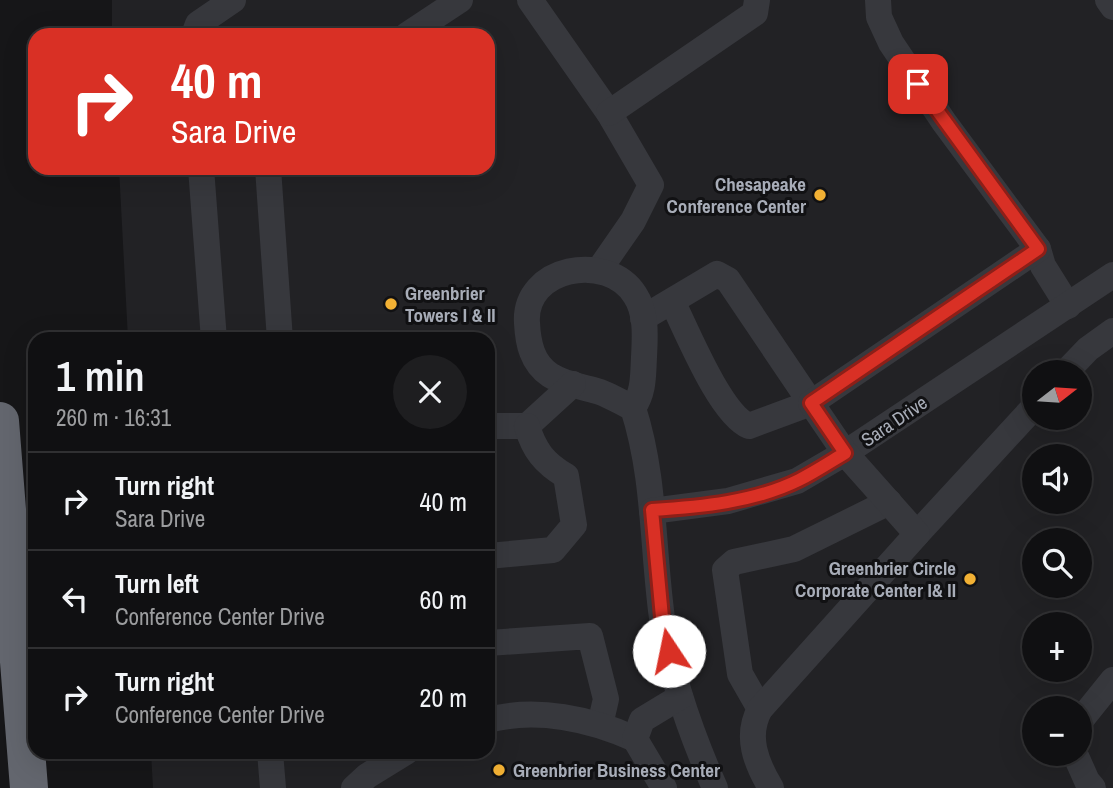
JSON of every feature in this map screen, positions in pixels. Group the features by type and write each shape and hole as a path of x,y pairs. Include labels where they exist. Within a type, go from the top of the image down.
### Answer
{"highway":[{"path":"0,421 29,788"}],"street":[{"path":"197,28 198,24 233,0"},
{"path":"418,28 460,0"},
{"path":"530,0 609,113 651,185 633,221 600,270"},
{"path":"609,113 755,13 757,0"},
{"path":"878,0 879,18 891,43 944,122 1038,249 1043,266 1068,306"},
{"path":"1108,0 1113,7"},
{"path":"202,175 213,332"},
{"path":"268,175 278,332"},
{"path":"672,301 722,398 738,422 749,426 811,403 1038,249"},
{"path":"633,408 603,393 548,373 537,362 530,346 526,313 537,288 568,271 600,270 616,277 635,295 646,333 641,396 633,408 649,471 663,628 680,697 715,788"},
{"path":"643,318 717,274 728,280 845,453 917,534"},
{"name":"Sara Drive","path":"652,510 727,502 797,481 845,453 1113,275"},
{"path":"1077,360 1113,331"},
{"path":"495,426 527,426 573,384"},
{"path":"771,788 753,750 752,723 760,709 1022,420"},
{"path":"495,555 553,550 574,525 566,475 548,466 534,447 527,426"},
{"path":"760,709 740,674 725,570 734,562 794,549 889,502"},
{"path":"495,643 590,636 606,699 600,725"},
{"path":"1092,706 1113,680"},
{"path":"635,739 642,720 680,697"},
{"path":"495,720 558,716 600,725 635,739 664,788"},
{"path":"271,759 273,788"},
{"path":"354,788 367,776 395,759"},
{"path":"1080,766 1093,788"}],"shaded area":[{"path":"112,0 1113,0 1113,788 153,788 151,759 495,759 495,332 128,332 119,175 495,175 495,28 112,28"}],"place":[{"name":"Chesapeake Conference Center","path":"820,195"},
{"name":"Greenbrier Towers I & II","path":"391,304"},
{"name":"Greenbrier Circle Corporate Center I& II","path":"970,579"},
{"name":"Greenbrier Business Center","path":"499,770"}],"route":[{"path":"669,651 663,628 652,510 727,502 774,489 797,481 845,453 811,403 1038,249 918,84"}]}
